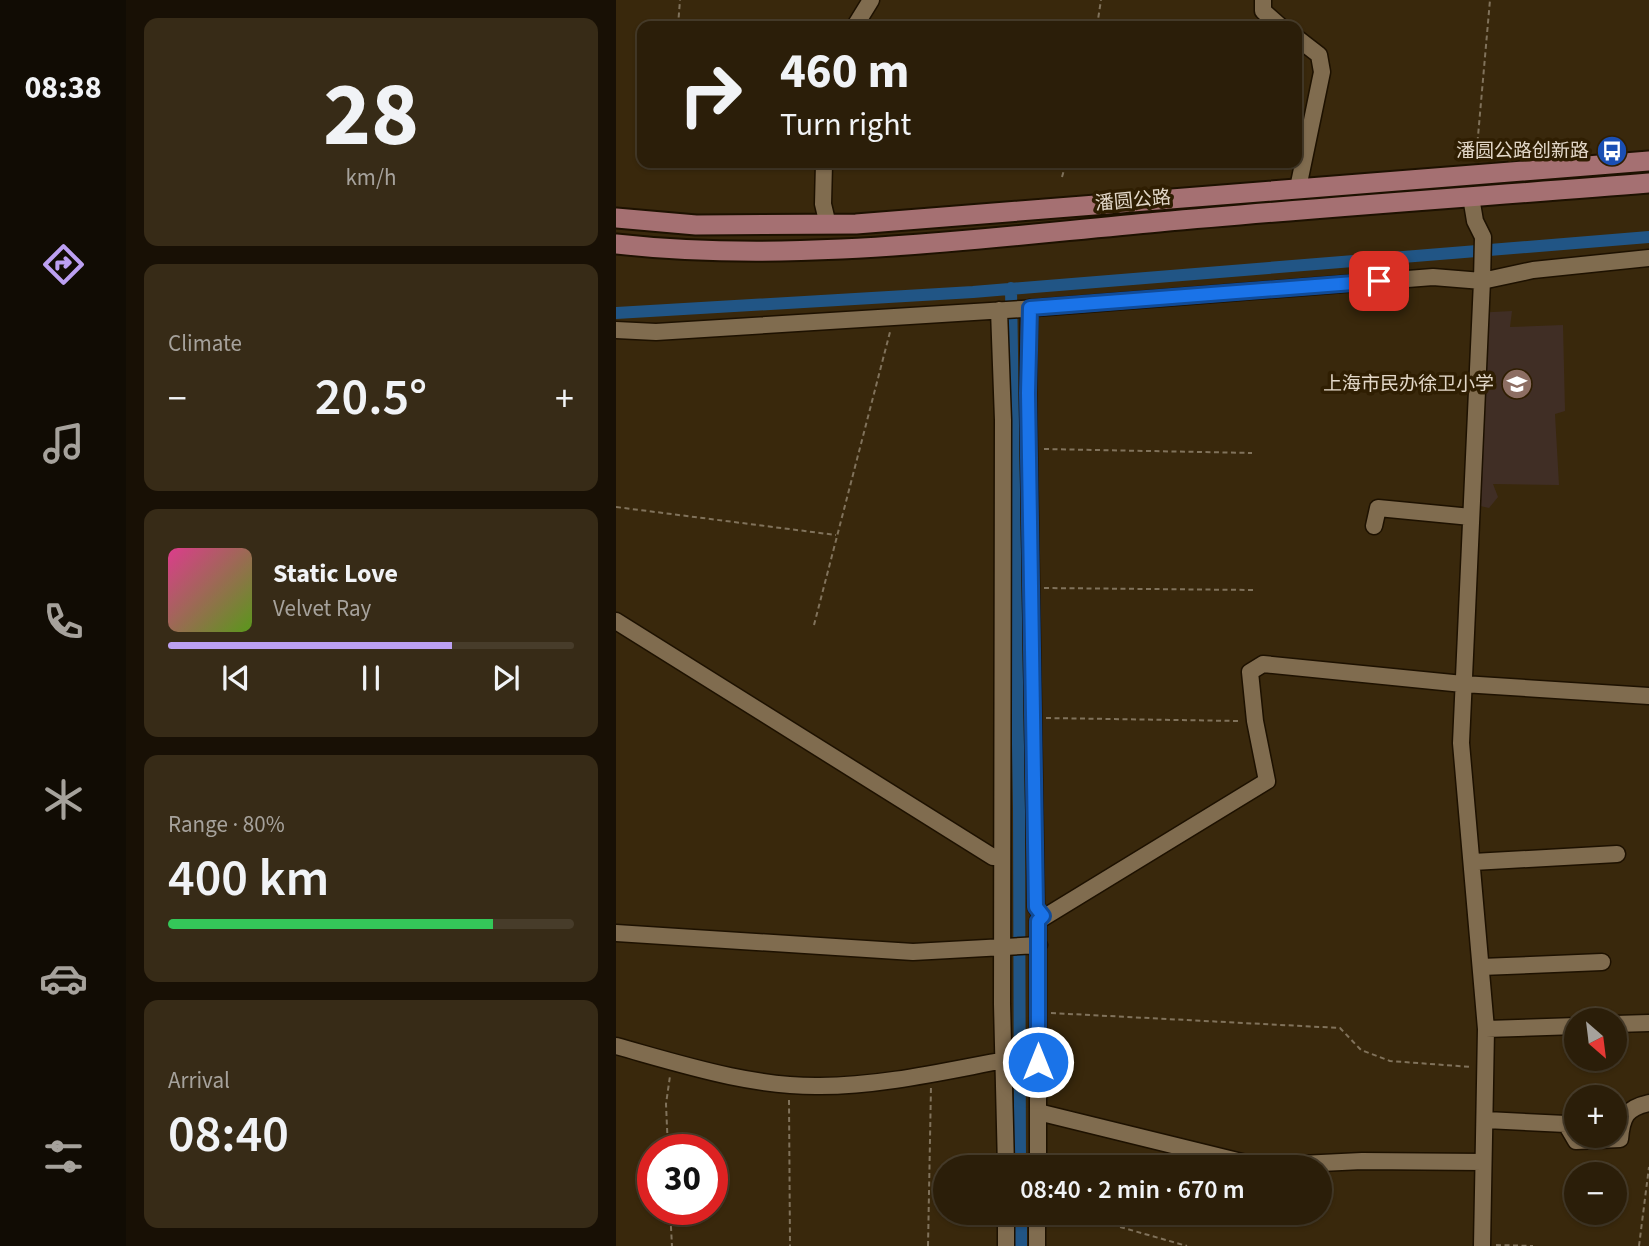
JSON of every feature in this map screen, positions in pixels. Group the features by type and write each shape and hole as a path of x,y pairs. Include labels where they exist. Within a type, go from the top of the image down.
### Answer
{"main road":[{"name":"潘圆公路","path":"616,218 696,225 828,225 1649,161"},
{"name":"潘圆公路","path":"616,244 797,249 1008,237 1157,222 1649,183"}],"street":[{"path":"858,21 871,0"},
{"path":"1263,0 1263,11 1274,21"},
{"path":"1298,188 1322,72 1319,55 1302,42"},
{"path":"824,168 823,204 828,225"},
{"path":"1467,1246 1482,1246 1486,1119 1486,1029 1461,743 1483,237 1471,197"},
{"path":"616,347 618,330 656,332 1026,309 1433,277 1482,277 1649,258"},
{"path":"1026,309 1036,907 1043,916"},
{"path":"1001,310 1002,857 1006,1155"},
{"path":"1374,526 1378,508 1471,517"},
{"path":"616,621 993,857 1002,857"},
{"path":"1038,1155 1039,1012 1035,946 1038,921 1267,782 1255,721 1250,672 1262,664 1464,684 1649,696"},
{"path":"1473,862 1617,854"},
{"path":"616,933 913,952 1035,946"},
{"path":"1481,967 1602,962"},
{"path":"1628,1024 1649,1023"},
{"path":"1486,1029 1564,1026"},
{"path":"616,1046 672,1061 788,1084 820,1086 930,1074 1005,1060"},
{"path":"1486,1119 1566,1124 1576,1141 1620,1139 1622,1118 1629,1110 1649,1103"},
{"path":"1038,1112 1258,1166 1362,1161 1483,1162"},
{"path":"1006,1225 1006,1246"},
{"path":"1037,1225 1037,1246"}],"path":[{"path":"678,21 680,0"},
{"path":"1098,21 1101,0"},
{"path":"1477,175 1475,153 1490,0"},
{"path":"1062,177 1065,168"},
{"path":"814,625 894,317"},
{"path":"1029,449 1252,453"},
{"path":"616,507 837,535"},
{"path":"1032,588 1253,590"},
{"path":"1034,718 1255,721"},
{"path":"1039,1012 1340,1028 1361,1050 1390,1061 1486,1068"},
{"path":"667,1134 666,1104 672,1061"},
{"path":"928,1246 933,1107 930,1074"},
{"path":"788,1084 791,1145 790,1246"},
{"path":"1639,1246 1649,1167"},
{"path":"670,1225 671,1246"},
{"path":"1113,1225 1187,1246"},
{"path":"1482,1246 1533,1246"}],"shaded area":[{"name":"上海市民办徐卫小学","path":"1512,311 1510,327 1563,325 1565,411 1555,414 1559,485 1493,484 1498,497 1489,508 1463,502 1474,313"}],"waterway":[{"path":"616,313 973,292 1649,237"},
{"path":"1011,288 1019,809 1020,1155"},
{"path":"1021,1225 1021,1246"}],"place":[{"name":"潘圆公路创新路","path":"1612,151"},
{"name":"上海市民办徐卫小学","path":"1517,384"}],"route":[{"path":"1038,1062 1038,921 1043,916 1036,907 1028,393 1030,308 1379,281"}]}
